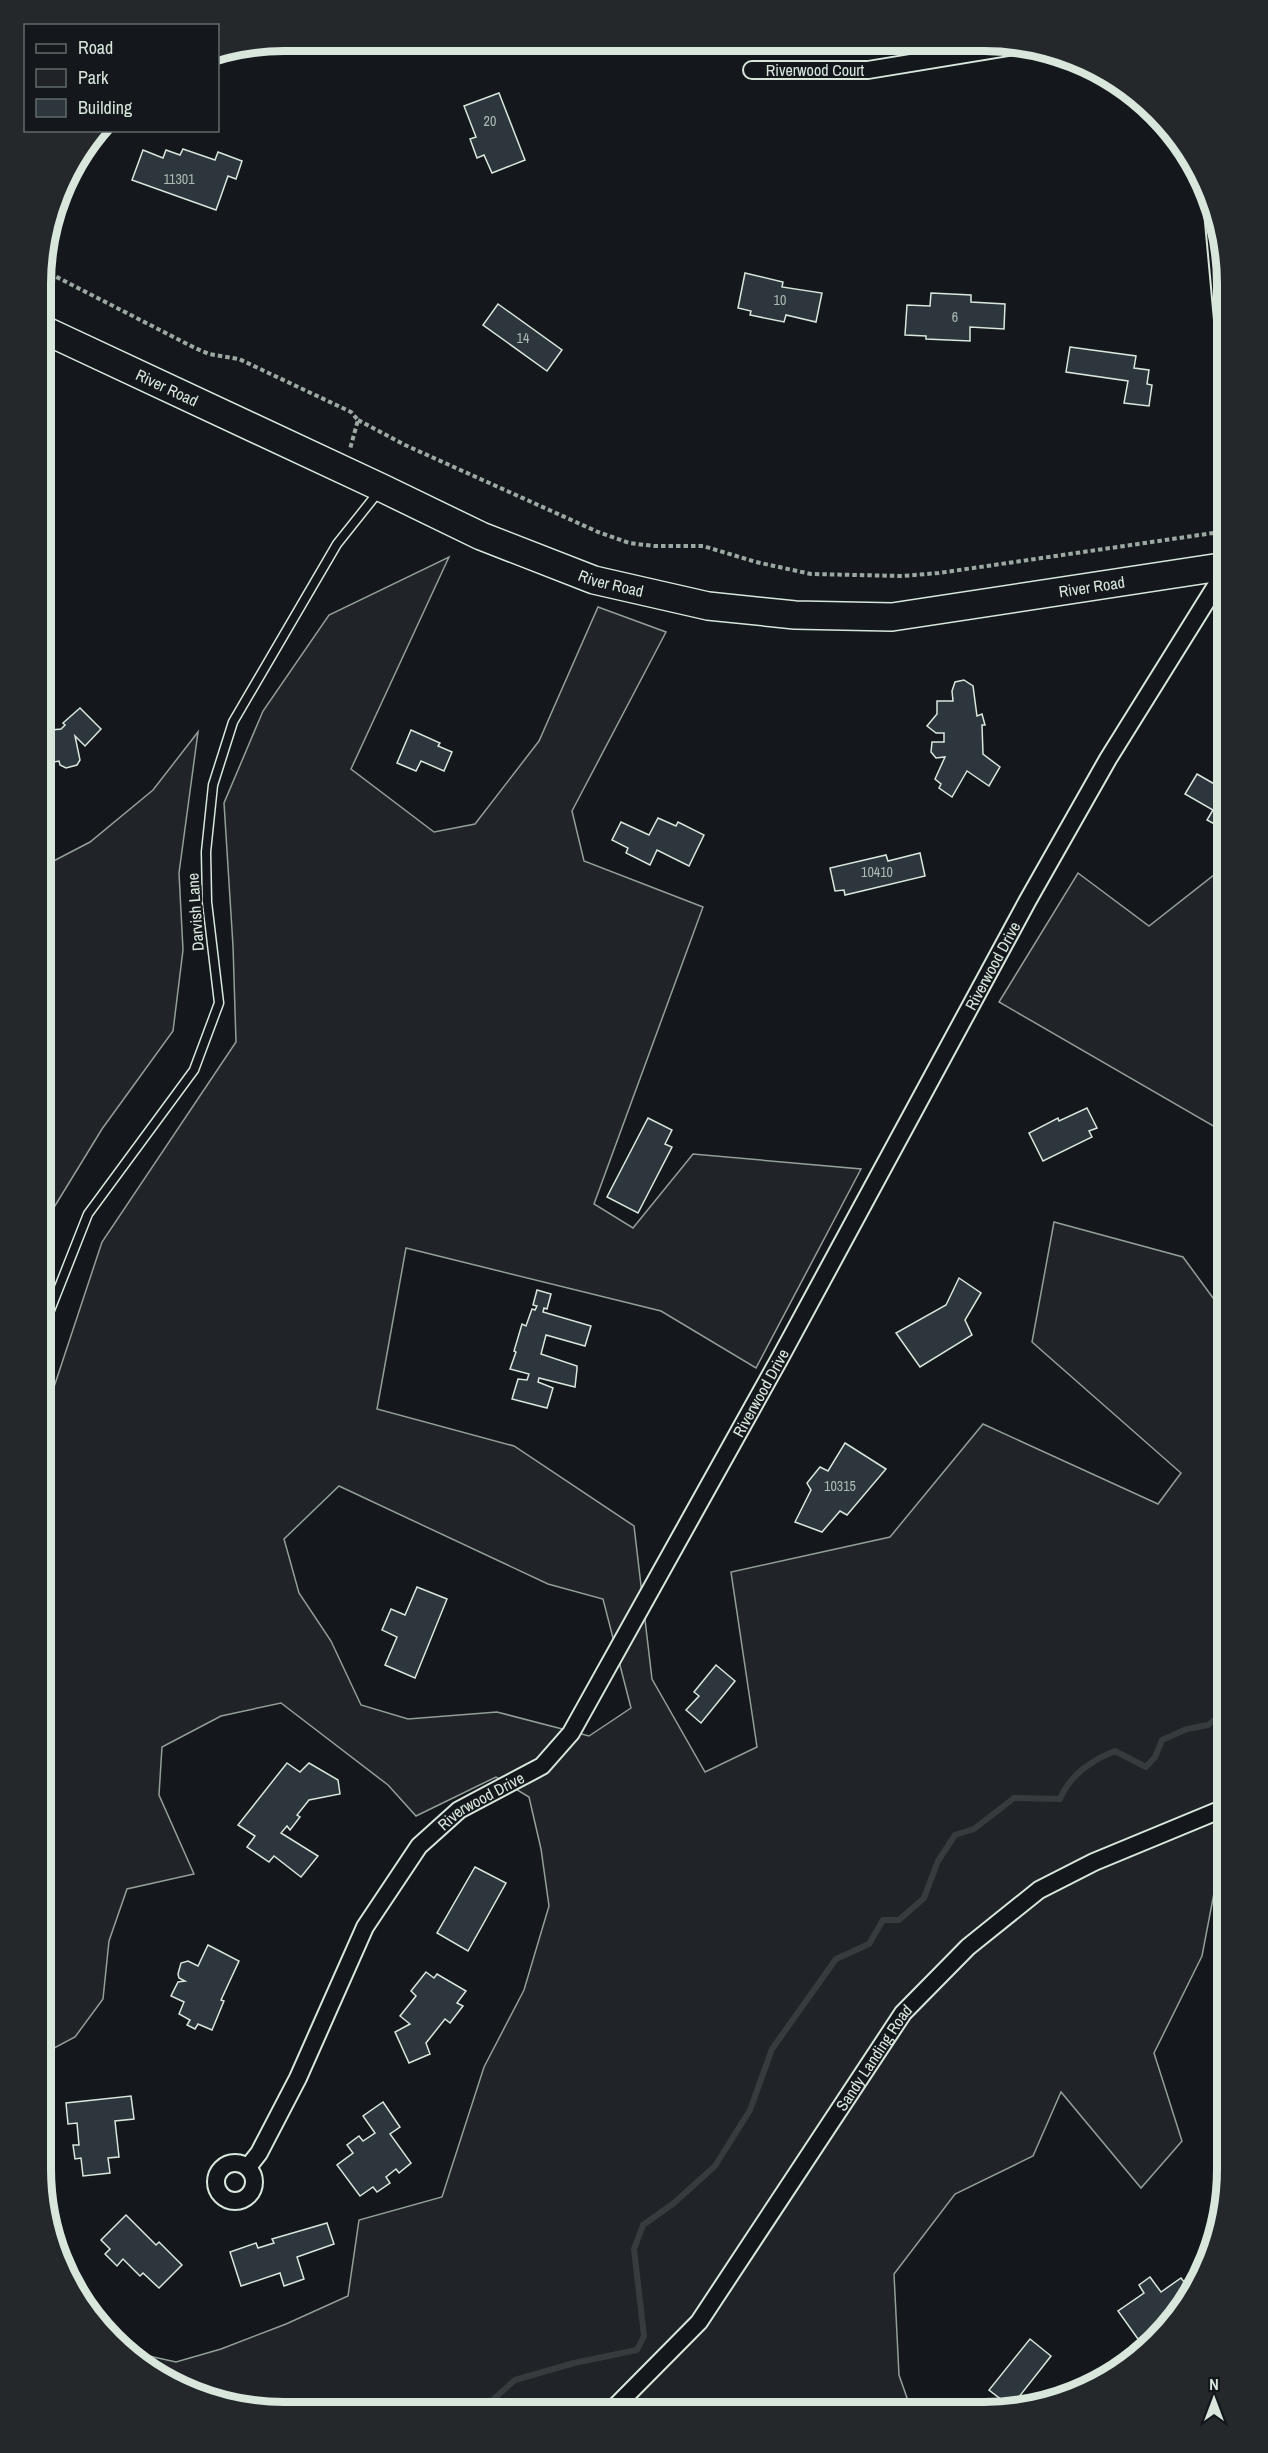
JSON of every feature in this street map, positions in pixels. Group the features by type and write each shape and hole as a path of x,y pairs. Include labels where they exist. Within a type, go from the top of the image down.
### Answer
{"main road":[{"name":"River Road","path":"51,333 481,536 594,580 708,606 795,615 892,616 1217,568"}],"street":[{"name":"Riverwood Court","path":"752,70 868,70 984,51"},
{"name":"Riverwood Drive","path":"248,2168 259,2153 298,2078 365,1927 419,1846 459,1810 542,1766 571,1733 780,1358 1034,890 1108,759 1217,583"},
{"name":"Sandy Landing Road","path":"620,2402 699,2322 903,2013 968,1947 1039,1890 1094,1862 1217,1811"}],"lane":[{"name":"Darvish Lane","path":"51,1308 88,1214 194,1070 219,1003 207,902 206,852 213,785 233,722 337,544 382,488"}],"path":[{"path":"51,274 195,348 209,354 239,359 351,412 358,420 368,423 405,445 598,532 629,543 654,546 703,546 756,562 811,574 903,576 939,573 1217,532"},
{"path":"342,469 358,420"}],"green space":[{"path":"449,557 351,769 434,832 475,824 539,741 598,607 666,632 572,811 584,861 703,907 594,1204 633,1228 693,1154 861,1169 756,1368 661,1311 406,1248 377,1409 514,1446 634,1526 652,1679 705,1772 757,1747 731,1572 890,1537 983,1424 1158,1504 1181,1473 1032,1342 1054,1222 1183,1257 1217,1303 1217,1888 1215,1888 1202,1956 1154,2053 1182,2141 1141,2188 1061,2092 1033,2156 955,2194 894,2274 899,2375 908,2402 269,2402 239,2398 209,2390 181,2378 143,2355 176,2362 221,2349 286,2324 348,2296 359,2220 442,2197 484,2067 524,1990 549,1906 541,1849 529,1797 496,1777 416,1816 388,1785 281,1703 221,1716 162,1747 159,1795 194,1874 127,1889 109,1941 103,1999 75,2037 51,2050 51,1398 102,1242 236,1042 233,946 224,803 263,711 329,615","holes":["339,1486 548,1584 603,1599 631,1708 589,1736 497,1712 408,1719 361,1705 331,1641 299,1593 284,1539"]},
{"path":"198,732 179,873 183,950 173,1031 102,1129 51,1212 51,862 90,842 153,790"},
{"path":"1078,873 1149,926 1217,874 1217,1126 1215,1127 999,1002"}],"building":[{"path":"499,93 525,160 492,173 484,155 477,158 470,139 476,137 464,106"},
{"path":"183,149 215,160 218,152 242,161 236,179 228,176 216,210 132,180 143,150 163,158 166,150 180,155"},
{"path":"745,273 783,282 782,287 822,293 816,322 786,315 784,322 750,315 751,311 738,308"},
{"path":"931,293 971,295 971,302 1005,304 1004,329 970,327 970,341 926,339 926,336 905,335 907,305 930,306"},
{"path":"498,304 562,350 547,371 483,325"},
{"path":"1070,347 1136,356 1134,368 1149,370 1147,384 1152,385 1149,406 1124,403 1128,381 1066,372"},
{"path":"964,680 973,686 977,716 982,714 985,725 982,725 983,754 1000,767 989,786 967,771 952,797 939,788 941,784 935,779 945,757 936,758 931,752 932,742 944,742 944,733 936,733 927,726 937,714 937,701 953,701 952,691 955,682"},
{"path":"80,708 101,729 85,746 75,736 80,760 77,765 66,768 60,765 59,761 51,762 51,730 61,729 65,725 63,723"},
{"path":"411,730 440,743 438,746 452,752 444,771 421,761 416,771 397,763"},
{"path":"1197,774 1217,786 1217,825 1207,820 1213,810 1185,794"},
{"path":"658,818 676,826 678,822 704,835 689,866 657,850 650,865 626,853 628,848 612,840 621,822 649,835"},
{"path":"920,853 925,876 845,895 844,890 835,891 830,868 886,855 888,861"},
{"path":"1087,1108 1097,1128 1089,1131 1092,1137 1043,1161 1029,1133 1058,1118 1059,1121"},
{"path":"648,1118 672,1130 665,1144 672,1147 638,1213 607,1197"},
{"path":"959,1278 981,1293 965,1320 972,1335 920,1367 896,1333 946,1305"},
{"path":"537,1290 551,1294 547,1309 544,1308 543,1312 591,1326 585,1346 546,1335 541,1354 577,1366 575,1387 539,1378 538,1382 553,1388 547,1408 512,1399 518,1379 527,1380 529,1374 510,1369 522,1324 526,1326 532,1309 535,1310 537,1306 533,1305"},
{"path":"845,1443 886,1469 847,1515 840,1511 822,1532 795,1522 811,1490 807,1483 820,1467 828,1471"},
{"path":"417,1587 447,1599 415,1678 385,1665 397,1637 382,1630 391,1609 405,1615"},
{"path":"716,1665 735,1681 701,1723 686,1710 699,1696 694,1692"},
{"path":"287,1763 300,1772 309,1763 338,1780 340,1794 309,1800 297,1815 300,1817 290,1830 287,1826 281,1833 318,1856 301,1877 274,1856 269,1862 247,1847 255,1836 238,1825"},
{"path":"475,1867 506,1883 468,1951 437,1933"},
{"path":"208,1945 239,1961 221,2000 224,2001 212,2030 198,2024 195,2029 187,2025 190,2020 179,2014 184,2002 171,1996 178,1982 185,1981 179,1978 178,1974 181,1963 188,1961 198,1966"},
{"path":"426,1972 434,1978 437,1974 466,1991 457,2003 463,2006 450,2023 445,2019 426,2043 430,2054 409,2063 395,2032 410,2024 400,2016 416,1996 411,1991"},
{"path":"131,2096 134,2119 115,2121 119,2157 108,2158 110,2173 83,2176 81,2158 75,2159 73,2145 79,2145 77,2123 68,2124 66,2103"},
{"path":"383,2102 400,2127 390,2134 411,2163 399,2173 396,2169 386,2177 390,2183 377,2192 373,2187 360,2196 337,2165 353,2153 347,2145 359,2136 363,2141 375,2133 363,2116"},
{"path":"126,2215 156,2245 159,2242 182,2265 159,2288 143,2273 140,2276 123,2259 117,2266 105,2254 110,2249 101,2240"},
{"path":"327,2223 334,2244 297,2257 304,2279 284,2286 280,2273 241,2286 230,2252 256,2243 258,2248 274,2243 272,2239"},
{"path":"1150,2277 1161,2292 1181,2278 1186,2285 1159,2323 1138,2339 1118,2311 1144,2293 1139,2285"},
{"path":"1030,2339 1051,2356 1017,2400 1004,2401 989,2390"}],"waterway":[{"path":"490,2402 515,2380 574,2363 637,2350 644,2336 634,2249 643,2225 674,2203 715,2166 750,2110 772,2049 836,1959 869,1944 883,1920 899,1920 924,1898 938,1861 955,1835 974,1829 1014,1798 1060,1799 1064,1790 1083,1769 1115,1751 1146,1767 1155,1757 1162,1740 1187,1729 1208,1725 1217,1718"}]}
